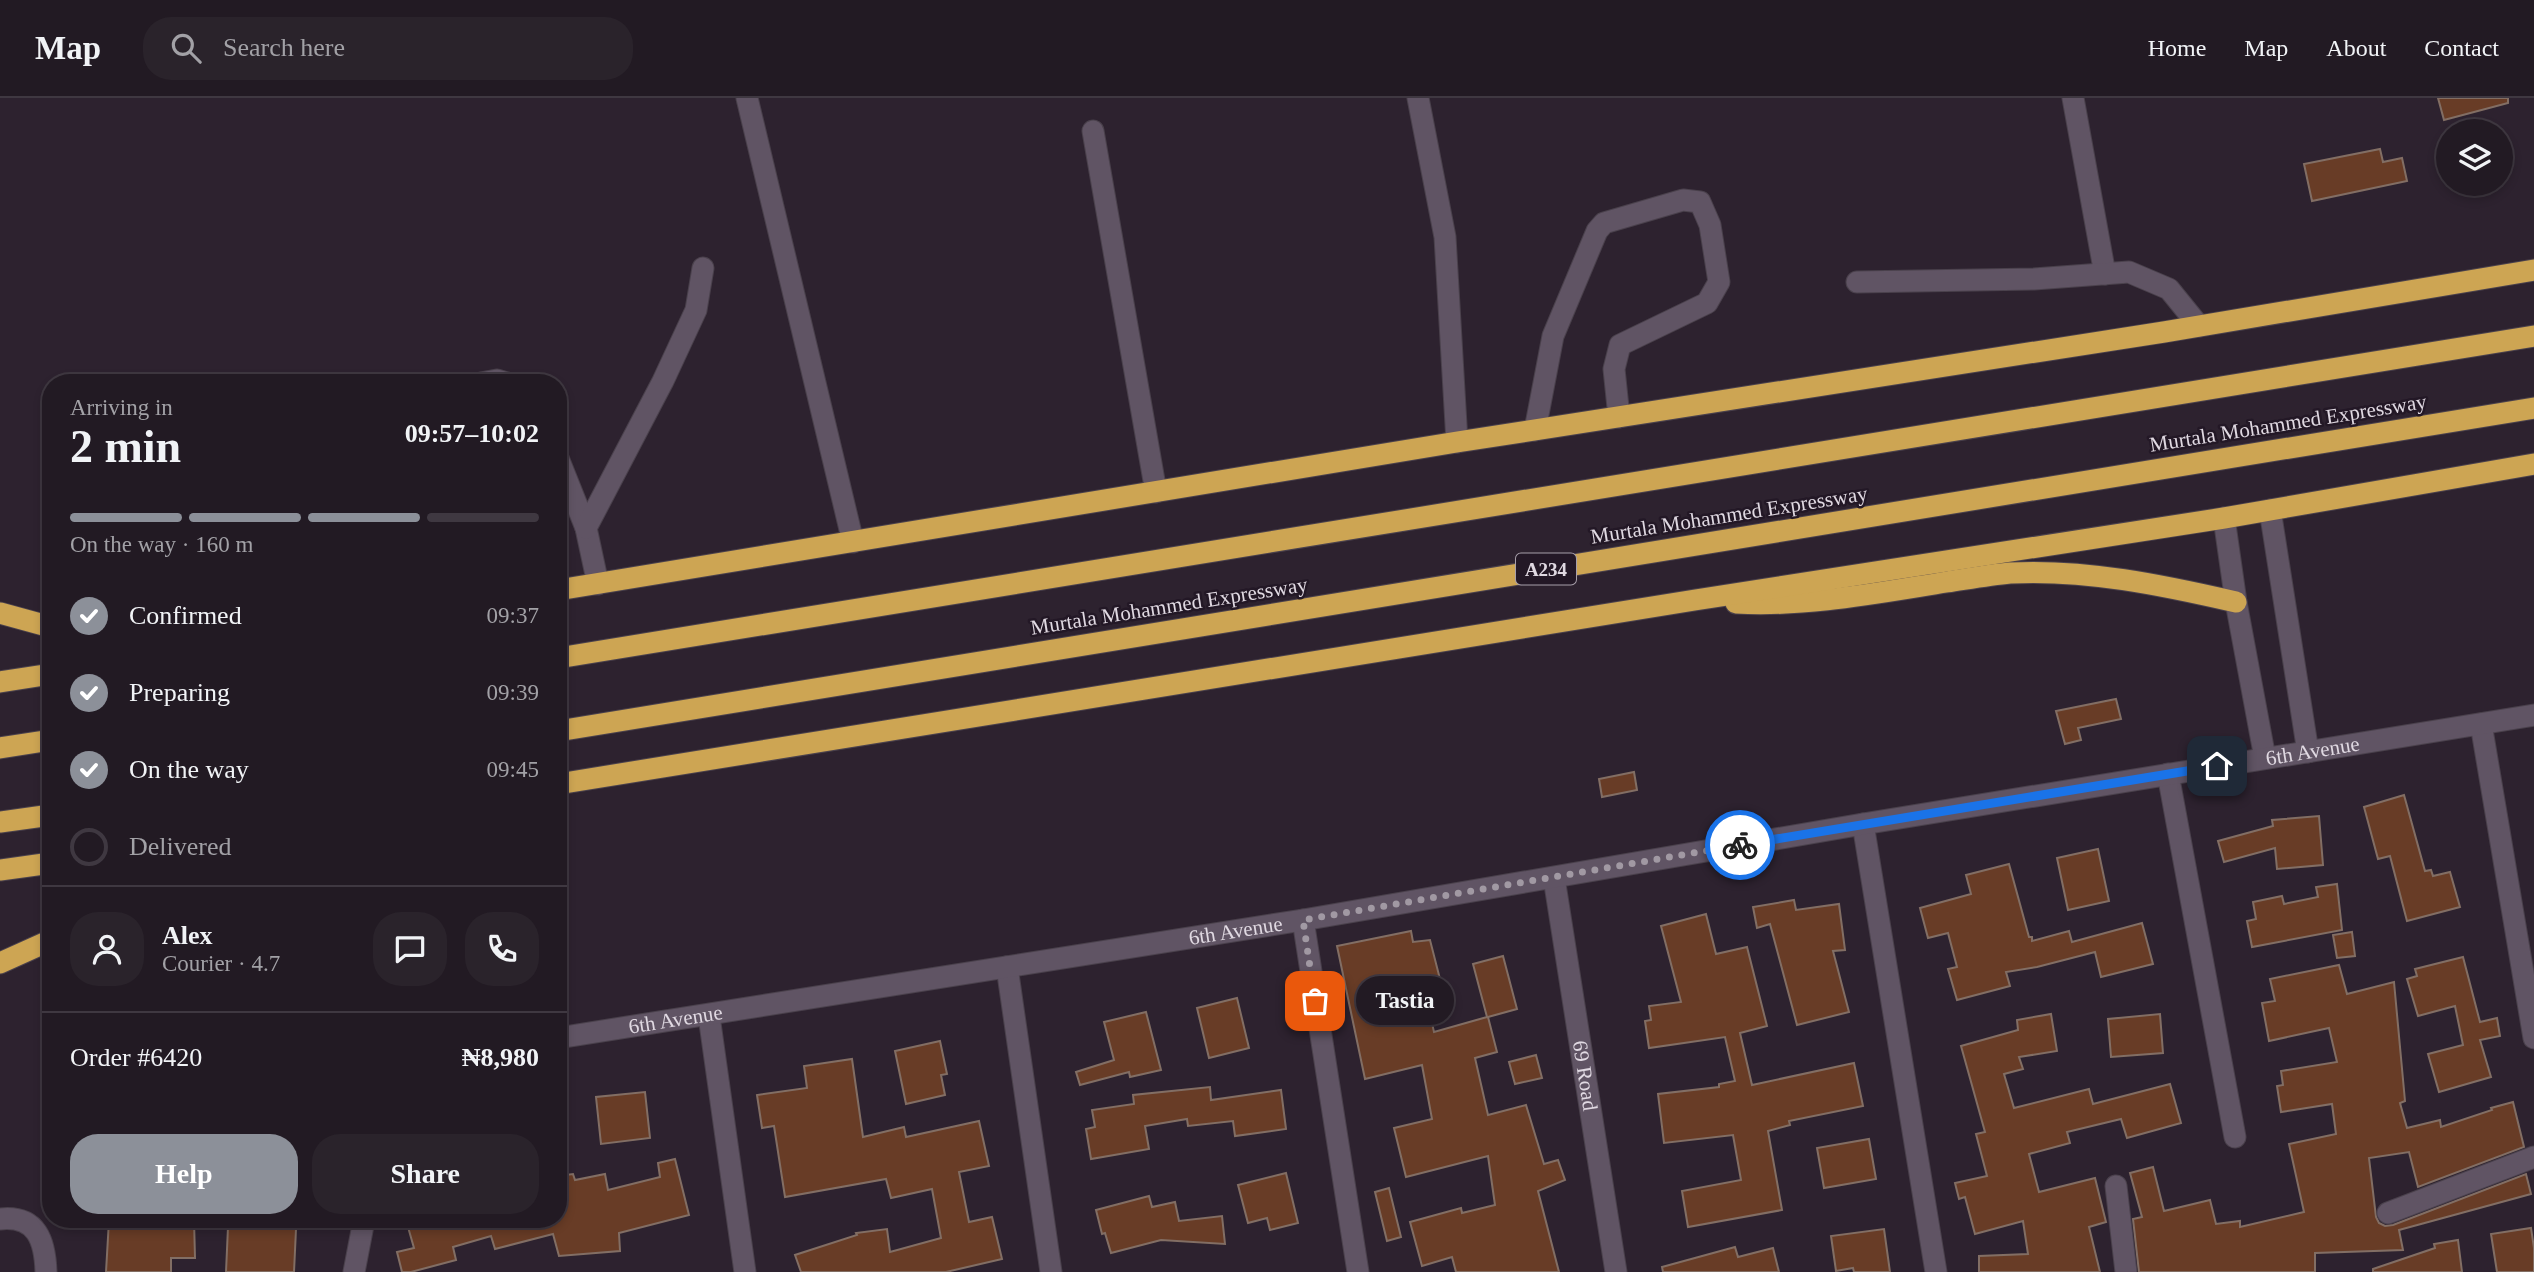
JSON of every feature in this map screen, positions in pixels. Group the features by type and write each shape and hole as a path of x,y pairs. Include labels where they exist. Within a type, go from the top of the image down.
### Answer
{"highway":[{"path":"567,589 1457,442 2199,326 2534,270"},
{"path":"567,657 2534,336"},
{"name":"Murtala Mohammed Expressway","path":"567,730 2534,408"},
{"path":"567,782 2270,510 2534,464"},
{"path":"1695,600 1770,605 1857,596 2008,573 2052,573 2176,588 2235,602"},
{"path":"0,613 42,625"},
{"path":"0,682 42,675"},
{"path":"0,748 42,741"},
{"path":"0,822 42,816"},
{"path":"0,870 42,864"},
{"path":"0,963 42,944"}],"street":[{"path":"747,98 853,542"},
{"path":"1418,98 1445,237 1457,442"},
{"path":"2073,98 2105,274"},
{"path":"1093,131 1156,492"},
{"path":"1535,430 1553,335 1597,230 1604,223 1683,200 1700,202 1710,225 1719,282 1707,303 1620,345 1614,369 1619,417"},
{"path":"586,528 663,381 696,310 703,268"},
{"path":"1857,282 2034,279 2129,272 2169,289 2199,326"},
{"path":"567,480 586,528 598,584"},
{"path":"2270,510 2308,752"},
{"path":"2224,517 2235,602 2265,758"},
{"name":"6th Avenue","path":"567,1037 1303,920 1863,824 2534,715"},
{"path":"2481,724 2534,1038"},
{"path":"2168,774 2235,1137"},
{"path":"1863,824 1936,1272"},
{"name":"69 Road","path":"1554,878 1616,1272"},
{"path":"1303,920 1358,1272"},
{"path":"1007,967 1051,1272"},
{"path":"709,1016 745,1272"},
{"path":"2388,1213 2534,1157"},
{"path":"2116,1186 2126,1272"},
{"path":"0,1219 8,1218 26,1223 40,1235 46,1251 47,1272"},
{"path":"354,1272 362,1228"}],"building":[{"path":"2438,98 2508,98 2508,103 2444,119"},
{"path":"2380,149 2383,162 2402,158 2407,181 2312,201 2304,164"},
{"path":"2116,699 2121,719 2078,728 2081,740 2065,744 2056,711"},
{"path":"1634,772 1637,790 1602,797 1599,779"},
{"path":"2404,795 2425,871 2431,870 2433,876 2450,872 2460,907 2407,921 2390,856 2378,859 2364,807"},
{"path":"2319,816 2323,865 2277,869 2275,848 2224,862 2218,841 2273,826 2272,820"},
{"path":"2098,849 2109,901 2068,910 2057,858"},
{"path":"2009,864 2032,941 2069,931 2072,942 2142,923 2153,964 2101,977 2095,952 2006,972 2010,986 1957,1000 1948,969 1957,967 1948,933 1928,938 1920,908 1971,894 1966,875"},
{"path":"2337,884 2342,930 2252,947 2247,921 2256,919 2253,902 2282,896 2284,904 2318,897 2316,887"},
{"path":"1794,900 1796,910 1839,904 1845,950 1833,951 1849,1012 1797,1025 1770,924 1757,928 1753,907"},
{"path":"1706,914 1716,954 1747,947 1767,1026 1740,1033 1752,1085 1854,1063 1863,1106 1789,1121 1790,1125 1768,1131 1782,1210 1688,1227 1682,1191 1741,1180 1733,1135 1664,1143 1658,1094 1719,1087 1719,1084 1735,1081 1725,1037 1649,1048 1645,1021 1651,1020 1649,1006 1681,1002 1661,926"},
{"path":"1411,931 1413,942 1430,940 1441,983 1424,988 1434,1032 1487,1017 1473,964 1503,956 1517,1009 1488,1017 1497,1052 1475,1058 1488,1115 1526,1105 1544,1164 1558,1160 1565,1180 1538,1191 1559,1272 1456,1272 1452,1257 1422,1266 1410,1222 1461,1208 1462,1213 1495,1205 1488,1156 1406,1177 1394,1128 1432,1119 1422,1065 1365,1079 1337,946"},
{"path":"2352,932 2355,956 2337,958 2333,935"},
{"path":"2463,957 2480,1022 2497,1018 2500,1036 2480,1040 2491,1077 2439,1092 2428,1054 2463,1045 2455,1006 2418,1016 2407,979 2417,976 2415,969"},
{"path":"2339,965 2347,994 2394,982 2405,1101 2400,1103 2407,1128 2440,1120 2441,1127 2513,1102 2524,1147 2418,1187 2409,1152 2369,1158 2379,1223 2385,1226 2393,1225 2526,1174 2531,1194 2399,1230 2403,1250 2315,1253 2315,1272 2139,1272 2133,1219 2142,1217 2130,1173 2153,1167 2164,1211 2210,1200 2216,1224 2240,1221 2240,1227 2304,1212 2289,1144 2336,1134 2332,1104 2281,1112 2277,1086 2283,1085 2281,1071 2337,1062 2329,1028 2269,1041 2262,1003 2275,1001 2270,979"},
{"path":"1237,998 1249,1048 1209,1058 1197,1008"},
{"path":"1146,1012 1161,1070 1130,1077 1129,1072 1080,1085 1076,1072 1114,1060 1104,1022"},
{"path":"2051,1014 2057,1051 2019,1057 2023,1069 2004,1074 2014,1108 2089,1089 2093,1104 2170,1084 2181,1123 2127,1138 2121,1119 2067,1132 2070,1143 2029,1154 2039,1192 2095,1178 2106,1222 2089,1227 2100,1272 1979,1272 1979,1256 2028,1254 2023,1221 1975,1234 1965,1197 1959,1199 1955,1183 1987,1176 1976,1134 1985,1132 1961,1046 2018,1030 2017,1020"},
{"path":"2160,1014 2163,1053 2111,1057 2108,1019"},
{"path":"940,1041 947,1074 941,1075 945,1095 906,1104 895,1051"},
{"path":"1536,1055 1542,1078 1515,1084 1509,1062"},
{"path":"852,1059 863,1137 904,1127 906,1137 979,1121 989,1166 959,1172 969,1222 992,1217 1002,1259 946,1272 801,1272 795,1255 857,1235 856,1233 887,1229 890,1252 941,1238 932,1189 891,1198 886,1179 785,1197 774,1126 762,1128 757,1095 807,1088 804,1066"},
{"path":"1210,1087 1211,1100 1281,1090 1286,1129 1235,1136 1233,1121 1188,1126 1187,1119 1145,1126 1149,1149 1091,1159 1086,1129 1095,1127 1092,1110 1134,1104 1133,1095"},
{"path":"645,1092 650,1138 601,1144 596,1097"},
{"path":"1869,1139 1876,1179 1824,1188 1817,1148"},
{"path":"675,1159 689,1215 619,1233 620,1251 559,1256 553,1234 495,1249 491,1236 453,1247 456,1260 402,1272 397,1252 414,1248 408,1228 567,1228 567,1175 573,1174 575,1180 605,1174 608,1190 660,1177 658,1163"},
{"path":"1286,1173 1298,1223 1270,1230 1267,1218 1248,1223 1238,1185"},
{"path":"1389,1188 1401,1237 1387,1241 1375,1192"},
{"path":"1149,1196 1152,1207 1175,1202 1179,1221 1222,1216 1225,1244 1161,1240 1111,1253 1105,1233 1102,1234 1096,1210"},
{"path":"109,1228 194,1228 195,1258 171,1258 171,1272 106,1272"},
{"path":"228,1228 296,1229 294,1272 226,1272"},
{"path":"2531,1228 2534,1272 2497,1272 2491,1234"},
{"path":"1884,1229 1890,1272 1854,1272 1853,1268 1836,1271 1831,1236"},
{"path":"2458,1240 2462,1272 2373,1272 2373,1269 2435,1248 2434,1244"},
{"path":"1735,1247 1738,1257 1773,1248 1779,1272 1663,1272 1662,1267"}],"way so far":[{"path":"1315,1001 1303,920 1740,845"}],"place":[{"name":"Tastia","path":"1315,1001"}],"route":[{"path":"1740,845 2217,766"}]}
